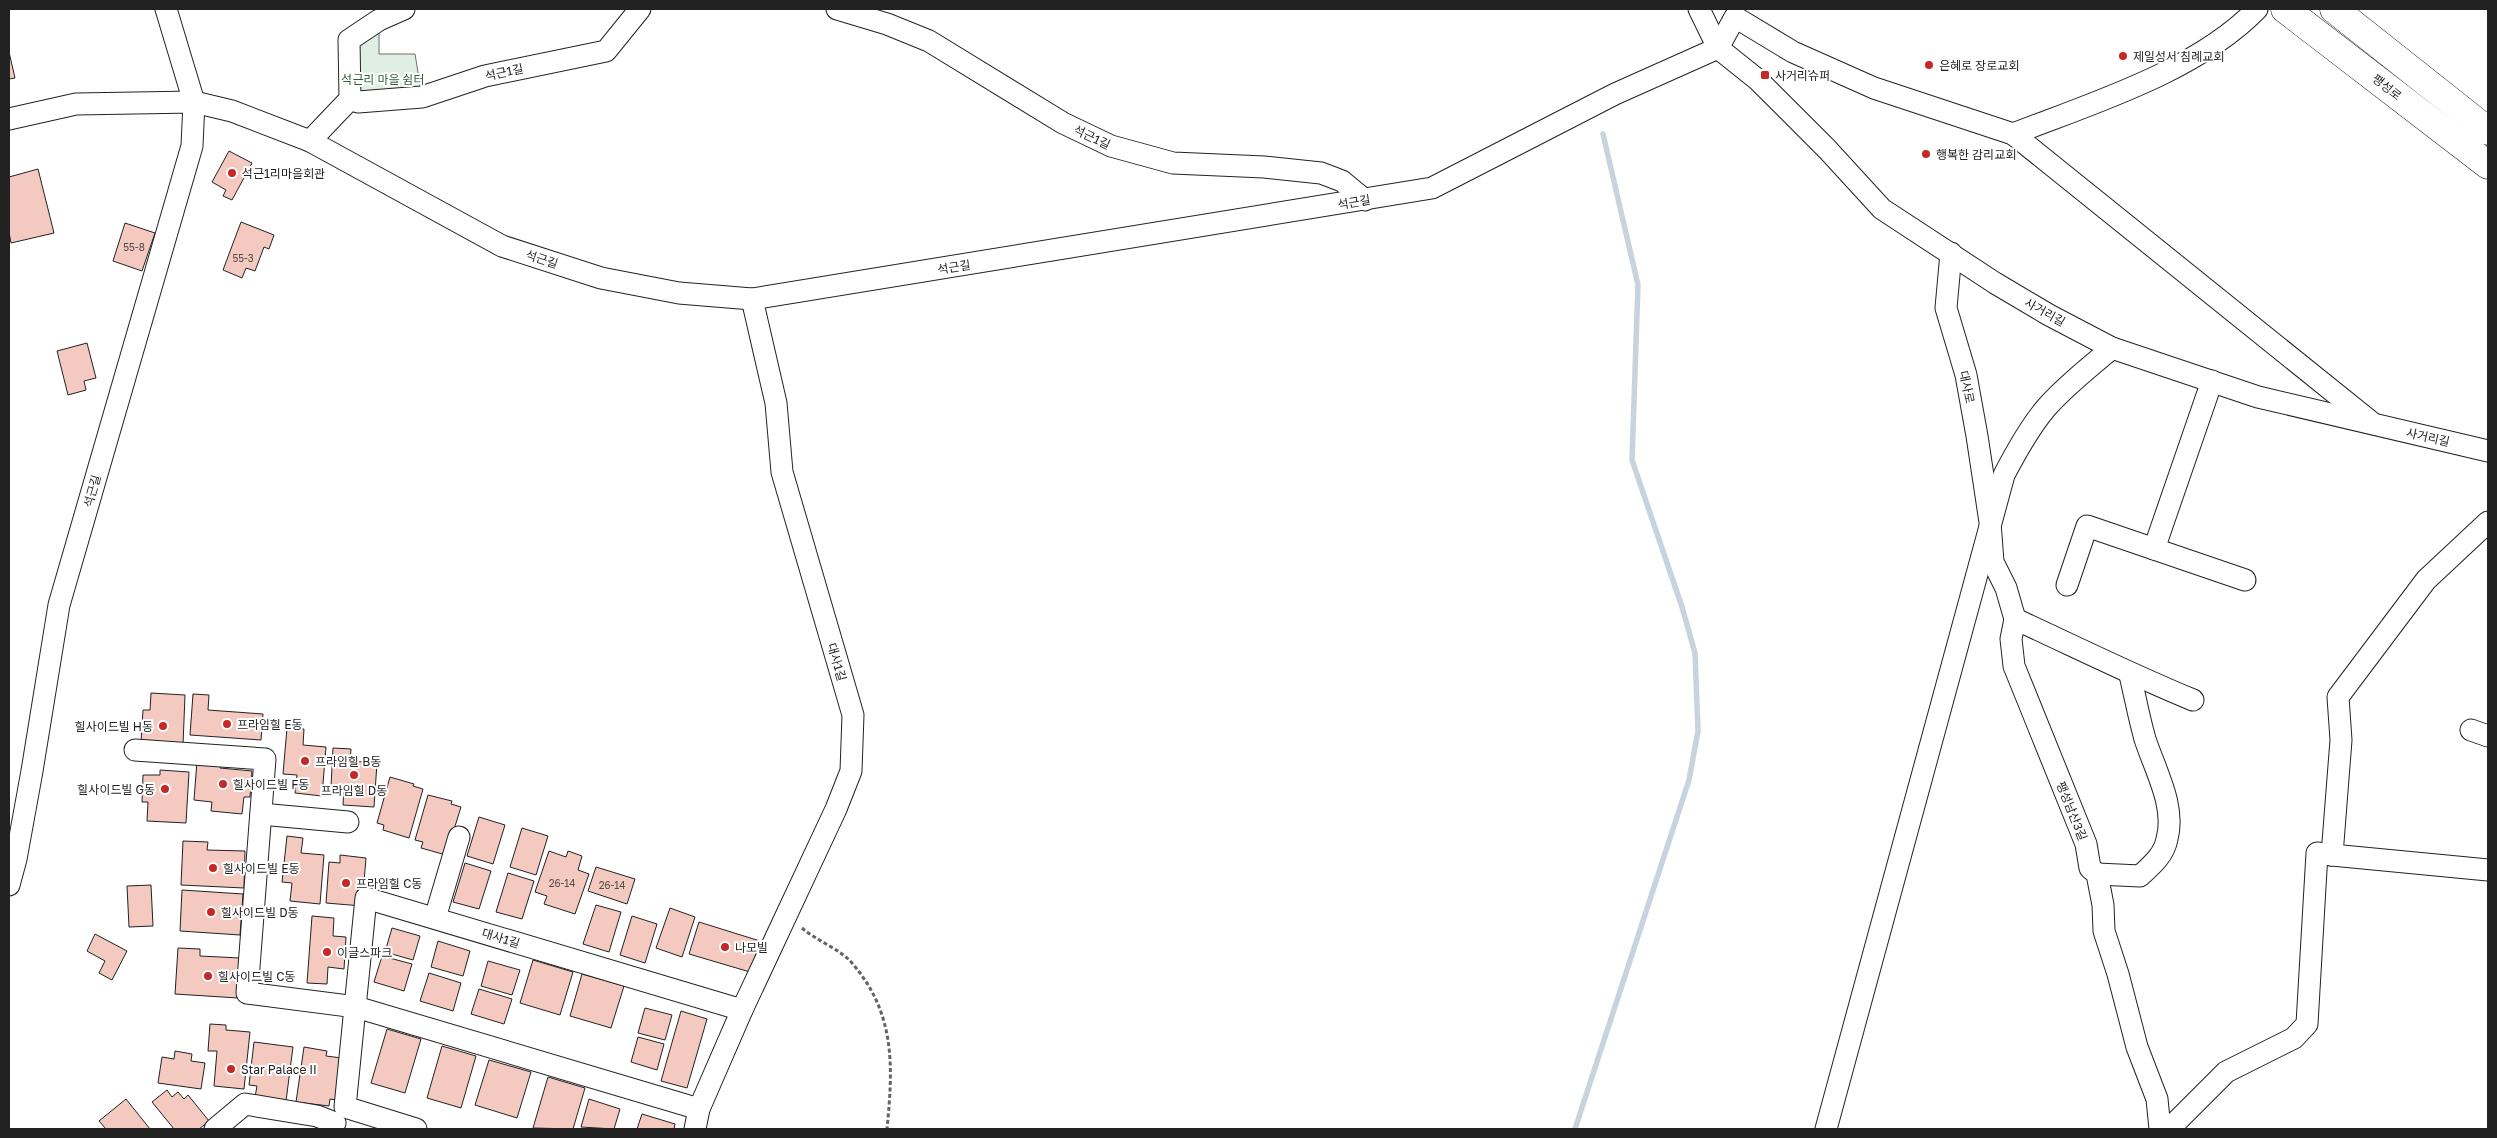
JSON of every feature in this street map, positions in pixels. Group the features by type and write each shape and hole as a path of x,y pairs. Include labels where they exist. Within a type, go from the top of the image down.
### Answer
{"main road":[{"name":"팽성로","path":"2285,9 2488,165"},
{"path":"2334,9 2488,131"}],"street":[{"path":"166,9 194,102"},
{"path":"310,141 350,99 350,40 379,20 404,9"},
{"name":"석근1길","path":"350,99 358,102 422,97 485,76 606,51 640,9"},
{"name":"석근1길","path":"837,9 887,24 929,41 1063,123 1111,146 1173,163 1264,167 1321,173 1342,181 1365,200"},
{"name":"사거리길","path":"1699,9 1718,48 1758,80 1828,149 1882,209 1952,253 1995,283 2112,348 2258,396 2488,451"},
{"path":"2013,134 2170,70 2245,21 2257,9"},
{"path":"1718,48 1735,17 1792,52 1874,88 2013,134 2373,423"},
{"name":"석근길","path":"9,119 76,104 194,102 232,111 310,141 502,246 601,278 679,293 752,299 1432,188 1615,94 1718,48"},
{"name":"석근길","path":"9,885 16,859 32,771 59,605 192,146 194,102"},
{"name":"대사로","path":"1952,253 1946,308 1966,375 1990,522"},
{"name":"대사1길","path":"135,750 265,759 247,993 356,1007 697,1119 742,1010 836,809 851,771 853,715 782,472 776,404 752,299"},
{"path":"1826,1129 2004,475 2045,409 2112,348"},
{"path":"2154,549 2212,381"},
{"name":"팽성남산3길","path":"1990,522 1993,562 2006,588 2015,619 2011,639 2014,666 2086,844 2090,868 2097,874 2103,905 2104,931 2118,974 2137,1047 2157,1098 2160,1129"},
{"path":"2332,855 2341,740 2338,697 2426,580 2488,522"},
{"path":"2067,585 2087,526 2246,580"},
{"path":"2015,619 2077,647 2130,675 2193,700"},
{"path":"2097,874 2140,876 2163,852 2168,839 2170,823 2167,804 2145,739 2130,675"},
{"path":"261,814 348,822"},
{"path":"434,918 459,837"},
{"path":"2169,1129 2226,1072 2294,1038 2307,1024 2317,853 2488,870"},
{"name":"대사1길","path":"338,1120 356,1007 366,898 742,1010"},
{"path":"214,1129 245,1104 338,1120 416,1129"}],"path":[{"path":"787,914 812,937 851,962 874,994 890,1041 892,1085 887,1129"}],"green space":[{"name":"석근리 마을 쉼터","path":"379,20 379,54 415,54 422,97 358,102 349,40"}],"building":[{"path":"9,52 15,78 9,79"},
{"name":"석근1리마을회관","path":"229,151 252,163 232,200 223,196 226,190 212,182"},
{"path":"38,169 54,233 11,243 9,232 9,177"},
{"path":"241,222 274,235 269,249 264,247 255,271 246,268 242,278 223,270"},
{"path":"125,223 155,233 142,271 113,261"},
{"path":"87,343 96,378 84,381 86,390 68,395 57,351"},
{"name":"힐사이드빌 H동","path":"151,693 185,695 183,745 141,742 143,710 150,710"},
{"name":"프라임힐 E동","path":"193,694 209,695 208,710 263,714 261,740 190,735"},
{"name":"프라임힐 B동","path":"287,728 304,729 303,745 326,747 322,796 295,793 297,775 283,774"},
{"name":"프라임힐 D동","path":"333,748 351,749 350,761 377,763 374,807 343,805 344,788 331,787"},
{"name":"힐사이드빌 F동","path":"197,761 220,763 220,768 252,771 250,797 244,797 242,814 211,811 212,802 194,800"},
{"name":"힐사이드빌 G동","path":"160,770 189,772 186,823 147,821 148,802 142,802 143,775 160,775"},
{"path":"390,777 414,784 413,786 423,789 409,838 383,830 384,825 377,823"},
{"path":"428,795 452,801 451,804 461,807 446,855 421,848 423,842 415,840"},
{"path":"479,817 505,825 493,864 467,856"},
{"path":"522,828 548,836 536,875 510,867"},
{"path":"287,836 303,838 301,853 324,855 320,904 290,901 292,883 282,882"},
{"name":"힐사이드빌 E동","path":"183,841 208,842 207,850 245,851 244,888 181,885"},
{"path":"549,851 566,857 568,851 582,856 578,870 589,874 575,914 544,904 547,896 535,892"},
{"name":"프라임힐 C동","path":"340,855 366,858 362,906 326,903 329,862 340,863"},
{"path":"465,863 491,871 479,909 453,902"},
{"path":"596,867 635,879 627,904 588,891"},
{"path":"508,873 534,881 522,919 496,912"},
{"path":"151,885 153,926 129,927 127,886"},
{"name":"힐사이드빌 D동","path":"182,890 243,894 240,935 180,931"},
{"path":"596,905 621,912 609,952 583,944"},
{"path":"670,908 695,917 682,957 656,948"},
{"name":"이글스파크","path":"312,916 334,918 333,936 346,937 344,969 328,967 327,984 307,983"},
{"path":"632,916 657,924 645,963 620,955"},
{"name":"나모빌","path":"699,922 760,941 750,972 689,954"},
{"path":"392,928 420,936 413,960 385,952"},
{"path":"95,934 127,951 112,980 99,973 105,961 87,951"},
{"path":"438,941 470,951 463,976 431,967"},
{"name":"힐사이드빌 C동","path":"178,948 200,949 200,956 240,958 238,998 175,994"},
{"path":"382,956 412,964 404,991 374,982"},
{"path":"533,960 573,972 560,1015 520,1003"},
{"path":"488,961 520,970 512,995 481,986"},
{"path":"429,973 461,983 453,1011 420,1001"},
{"path":"582,974 624,986 611,1028 570,1016"},
{"path":"479,989 512,999 504,1024 471,1014"},
{"path":"645,1008 672,1015 665,1040 638,1033"},
{"path":"681,1011 707,1019 687,1088 661,1081"},
{"name":"Star Palace II","path":"210,1024 226,1025 226,1030 250,1032 244,1089 214,1086 217,1051 208,1051"},
{"path":"387,1029 421,1039 405,1093 371,1083"},
{"path":"638,1037 664,1044 657,1070 631,1062"},
{"path":"254,1042 293,1047 286,1101 255,1097 257,1086 249,1085"},
{"path":"442,1046 476,1056 461,1108 427,1098"},
{"path":"304,1047 327,1051 326,1056 342,1058 336,1100 330,1099 329,1106 296,1102"},
{"path":"175,1051 192,1054 191,1061 205,1063 201,1089 158,1083 162,1057 174,1059"},
{"path":"489,1060 531,1072 517,1118 475,1105"},
{"path":"548,1077 585,1088 573,1129 533,1128"},
{"path":"167,1090 172,1097 178,1092 184,1099 188,1095 209,1121 199,1129 174,1129 152,1102"},
{"path":"126,1099 150,1129 106,1129 99,1121"},
{"path":"589,1099 620,1109 614,1129 581,1127"},
{"path":"642,1114 675,1124 674,1129 637,1129"}],"waterway":[{"path":"1575,1129 1689,780 1698,731 1695,653 1682,607 1632,460 1638,285 1603,134"}],"place":[{"name":"제일성서 침례교회","path":"2123,56"},
{"name":"은혜로 장로교회","path":"1929,65"},
{"name":"사거리슈퍼","path":"1765,75"},
{"name":"행복한 감리교회","path":"1926,154"},
{"name":"석근1리마을회관","path":"232,173"},
{"name":"프라임힐 E동","path":"227,724"},
{"name":"힐사이드빌 H동","path":"163,726"},
{"name":"프라임힐 B동","path":"305,761"},
{"name":"프라임힐 D동","path":"354,775"},
{"name":"힐사이드빌 F동","path":"223,784"},
{"name":"힐사이드빌 G동","path":"165,789"},
{"name":"힐사이드빌 E동","path":"213,868"},
{"name":"프라임힐 C동","path":"346,883"},
{"name":"힐사이드빌 D동","path":"211,912"},
{"name":"나모빌","path":"725,947"},
{"name":"이글스파크","path":"327,952"},
{"name":"힐사이드빌 C동","path":"208,976"},
{"name":"Star Palace II","path":"231,1069"}]}
